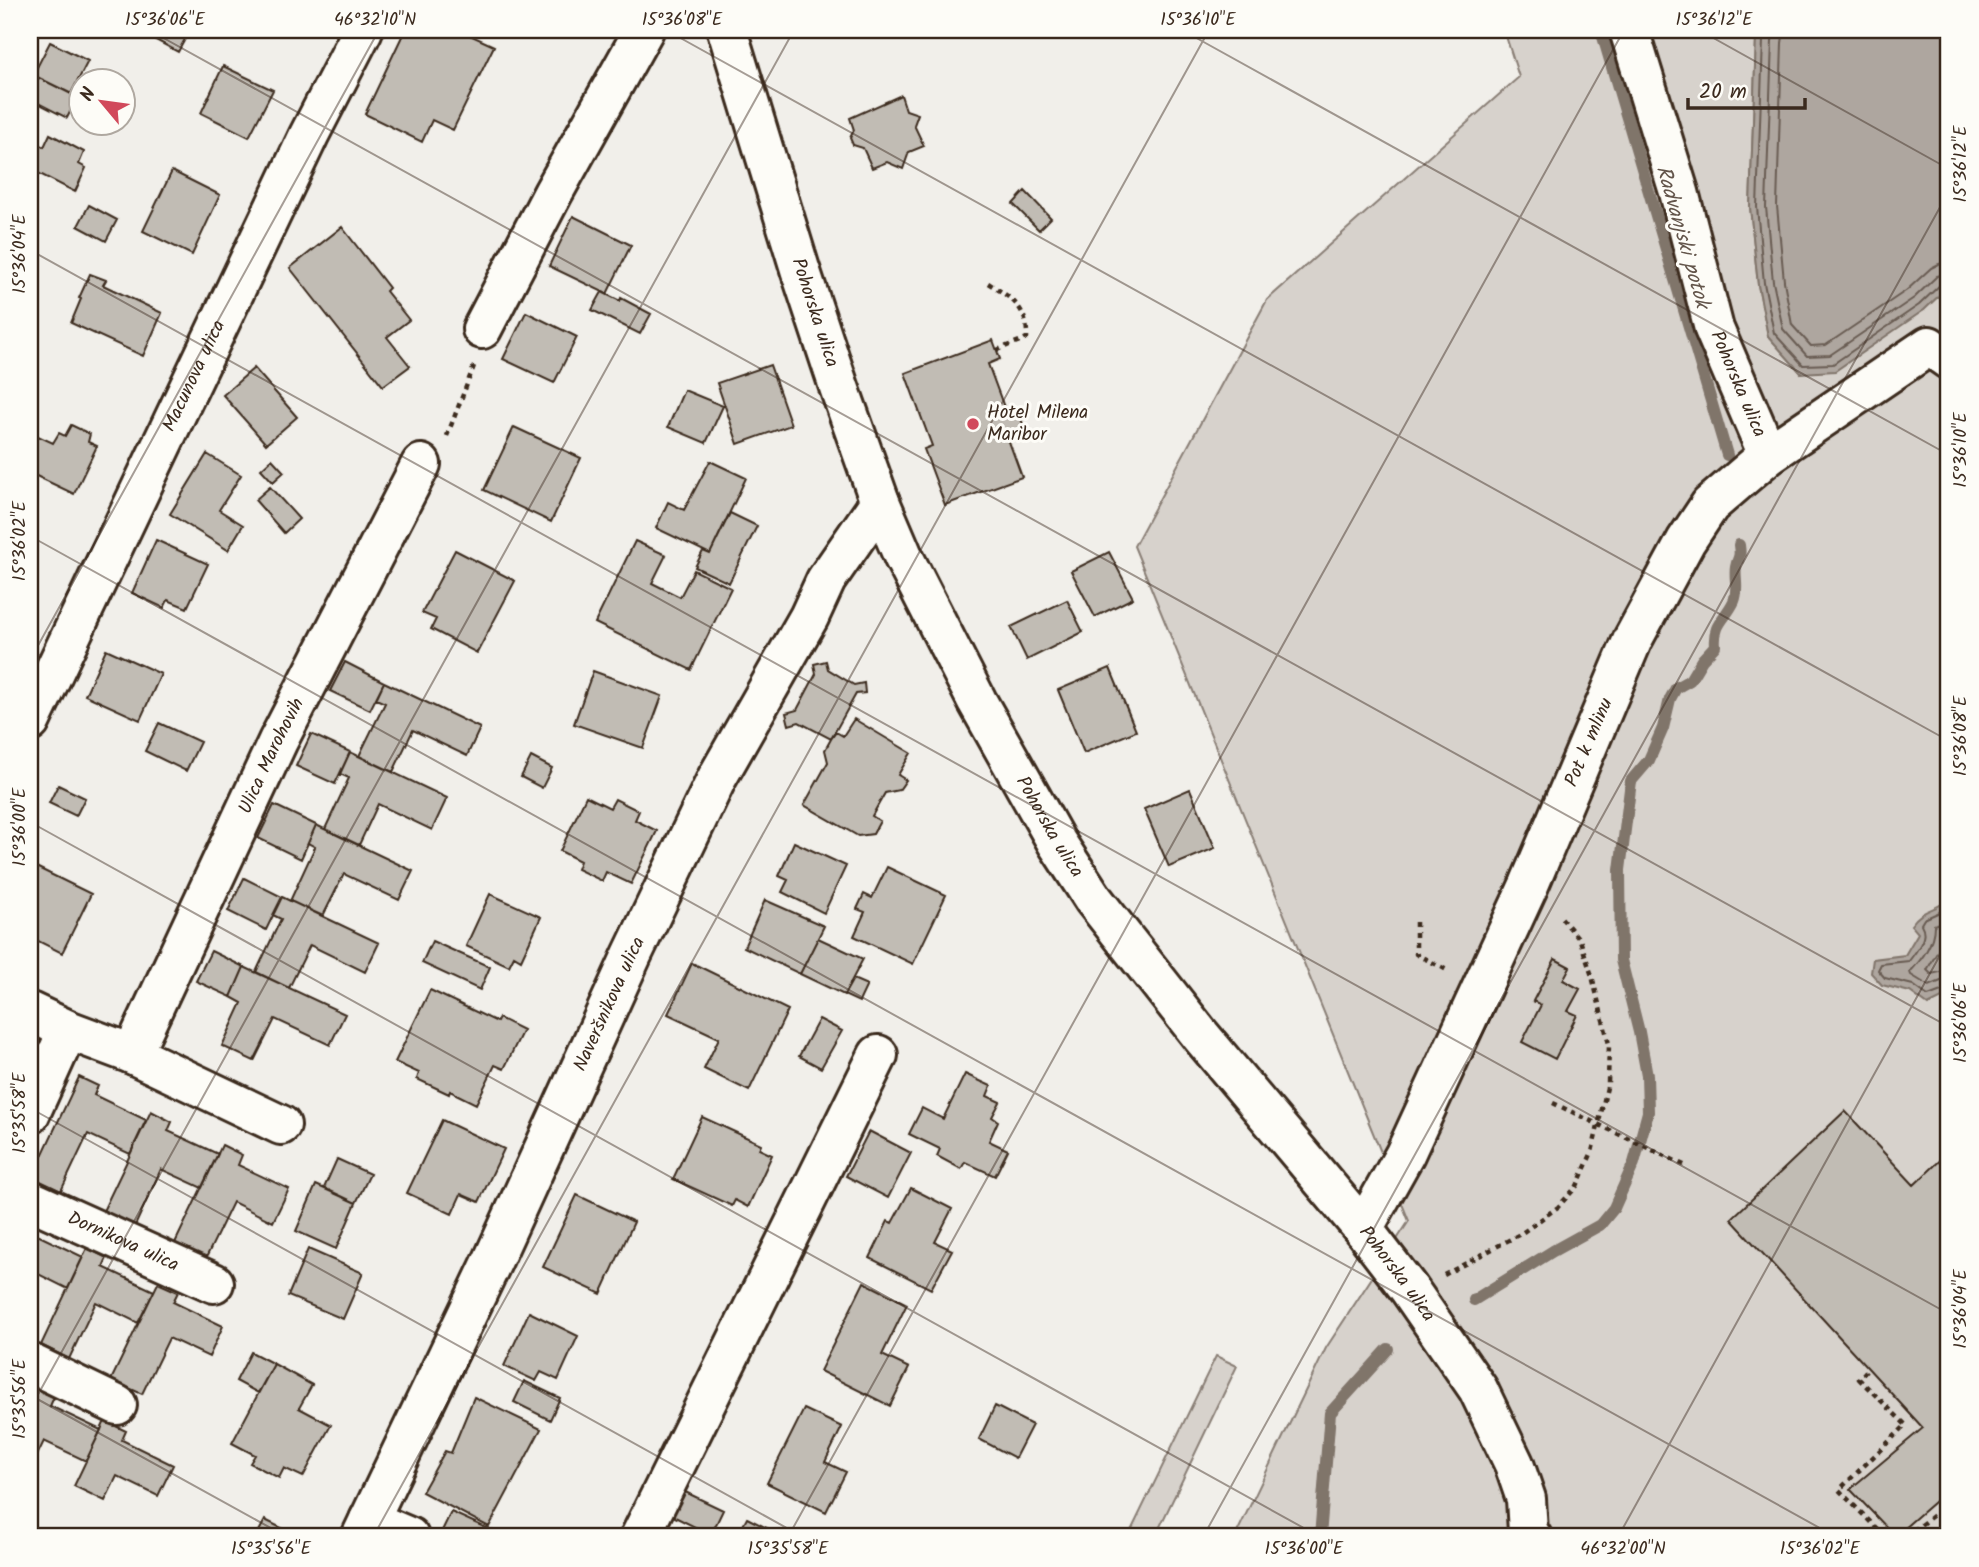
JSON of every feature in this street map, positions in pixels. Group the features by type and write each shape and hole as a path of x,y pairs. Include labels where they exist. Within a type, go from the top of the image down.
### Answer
{"street":[{"name":"Macunova ulica","path":"30,722 309,135 363,30"},
{"path":"482,329 553,193 644,30"},
{"name":"Pohorska ulica","path":"727,30 804,282 880,502 911,573 977,701 1057,844 1094,900 1200,1036 1363,1229 1409,1289 1478,1389 1514,1464 1525,1499 1529,1536"},
{"name":"Pohorska ulica","path":"1629,30 1679,192 1714,329 1768,455"},
{"name":"Pot k mlinu","path":"1363,1229 1405,1154 1529,886 1633,639 1686,541 1710,505 1768,455 1942,346"},
{"name":"Ulica Marohovih","path":"132,1054 278,741 421,464"},
{"name":"Naveršnikova ulica","path":"410,1537 365,1529 717,778 826,580 880,502"},
{"path":"30,1012 68,1030 132,1054 281,1125"},
{"path":"30,1114 68,1030"},
{"path":"640,1537 878,1055"},
{"name":"Dornikova ulica","path":"30,1200 214,1283"},
{"path":"30,1363 117,1405"}],"path":[{"path":"988,284 1015,301 1027,328 1027,338 997,350"},
{"path":"421,464 443,446 479,355 482,329"},
{"path":"1434,1280 1522,1233 1567,1198 1577,1186 1592,1152 1608,1083 1609,1044 1580,940 1550,904 1529,886"},
{"path":"1416,922 1416,954 1452,973"},
{"path":"1552,1103 1686,1166"},
{"path":"1866,1371 1859,1378 1906,1425 1839,1490 1885,1537"},
{"path":"1905,1537 1949,1503"}],"shaded area":[{"path":"1504,30 1759,30 1756,38 1750,207 1758,285 1768,336 1801,373 1924,310 1949,286 1949,1537 1235,1537 1326,1348 1409,1221 1134,546 1267,300 1519,77"},
{"path":"1216,1356 1237,1366 1155,1537 1128,1537"}],"water":[{"path":"1759,30 1949,30 1949,286 1924,310 1835,371 1801,373 1768,336 1758,285 1750,207 1756,38"},
{"path":"1949,899 1949,997 1928,1005 1910,992 1882,985 1871,973 1873,959 1905,955 1918,933 1911,925 1920,915"}],"building":[{"path":"137,30 190,30 178,52"},
{"path":"405,30 459,30 494,46 453,130 432,120 422,142 365,114"},
{"path":"50,42 88,61 85,66 66,66 66,92 33,75"},
{"path":"223,66 273,90 249,137 201,113"},
{"path":"33,75 66,91 66,117 30,99 30,82"},
{"path":"901,95 906,110 918,114 914,125 924,146 909,152 903,169 887,162 872,168 863,148 853,145 850,138 854,130 850,118"},
{"path":"50,134 84,152 79,164 86,168 75,192 30,169 40,145 44,147"},
{"path":"172,171 220,195 192,255 143,231"},
{"path":"1025,191 1051,218 1039,230 1013,204"},
{"path":"89,205 117,220 106,241 78,226"},
{"path":"573,216 631,245 607,294 549,266"},
{"path":"342,227 389,288 386,291 409,320 387,337 410,366 383,386 290,268"},
{"path":"90,274 106,280 103,285 162,313 143,356 71,323"},
{"path":"602,292 620,301 621,298 651,314 640,334 592,310"},
{"path":"526,312 577,337 554,383 503,359"},
{"name":"Hotel Milena Maribor","path":"993,340 1000,359 988,364 1008,418 1019,414 1025,429 1007,436 1022,477 945,505 924,449 932,446 905,373"},
{"path":"770,365 791,425 738,444 717,383"},
{"path":"254,368 297,417 266,444 223,395"},
{"path":"684,390 723,406 706,443 668,427"},
{"path":"71,425 90,434 88,442 97,446 74,494 30,473 30,447 36,435 53,443 59,433 65,436"},
{"path":"514,427 581,458 551,522 484,490"},
{"path":"207,454 241,475 219,510 243,525 228,550 170,514"},
{"path":"272,459 284,472 273,482 261,469"},
{"path":"710,461 746,478 710,554 656,528 668,502 684,510"},
{"path":"270,487 299,519 284,533 255,500"},
{"path":"730,513 757,526 729,583 695,567 703,551 710,554"},
{"path":"156,540 208,564 187,608 168,600 164,608 132,593"},
{"path":"635,541 666,555 652,583 680,597 694,570 731,588 691,670 595,623"},
{"path":"455,550 515,581 477,653 431,629 436,619 422,613"},
{"path":"1109,552 1133,598 1095,617 1071,571"},
{"path":"1067,600 1083,632 1027,660 1011,627"},
{"path":"106,649 161,674 140,720 85,695"},
{"path":"826,661 828,669 854,685 864,683 865,693 856,694 831,739 799,722 789,725 786,713 797,710 816,674 814,664"},
{"path":"345,662 384,682 370,710 330,691"},
{"path":"1110,668 1136,731 1084,753 1058,690"},
{"path":"593,671 662,696 643,748 574,724"},
{"path":"384,682 480,728 467,756 413,730 393,772 359,756 385,703 376,699"},
{"path":"854,719 911,753 898,775 906,780 899,790 885,793 872,816 880,821 873,834 858,836 804,805 828,762 825,750 831,739 836,732 843,736"},
{"path":"159,723 200,742 186,771 145,751"},
{"path":"311,734 350,752 335,784 296,766"},
{"path":"350,752 447,798 432,830 378,804 359,845 325,829 349,778 340,774"},
{"path":"531,757 552,768 542,788 521,777"},
{"path":"58,785 85,798 76,816 49,803"},
{"path":"1190,789 1215,848 1169,867 1144,809"},
{"path":"586,796 610,808 615,799 639,811 635,820 657,831 631,884 606,872 602,881 577,869 580,861 560,851"},
{"path":"274,805 316,825 301,859 258,838"},
{"path":"316,825 413,871 399,900 344,874 323,916 290,901 315,847 308,843"},
{"path":"794,842 846,866 824,913 782,892 788,880 779,876"},
{"path":"36,867 91,894 62,953 30,937 30,879"},
{"path":"887,867 946,895 913,964 854,936 865,912 857,909 864,894 872,898"},
{"path":"244,878 282,897 266,930 228,911"},
{"path":"490,894 541,917 521,960 514,956 509,966 466,946"},
{"path":"282,897 379,943 365,972 310,945 289,988 256,972 281,919 273,915"},
{"path":"765,900 824,926 800,974 744,947"},
{"path":"818,938 863,959 844,995 800,974"},
{"path":"432,941 490,967 480,990 422,963"},
{"path":"211,951 244,967 231,997 196,981"},
{"path":"1555,959 1570,967 1563,980 1580,989 1568,1011 1577,1015 1555,1059 1522,1042 1541,1005 1533,1001"},
{"path":"692,963 788,1010 749,1091 704,1069 719,1038 668,1014"},
{"path":"244,967 345,1014 330,1045 275,1019 254,1061 222,1046 242,1003 231,997"},
{"path":"853,979 867,985 859,1002 844,995"},
{"path":"430,990 497,1022 499,1018 523,1030 504,1069 495,1065 476,1104 417,1079 419,1073 395,1062"},
{"path":"819,1019 842,1031 821,1068 799,1056"},
{"path":"965,1074 991,1086 987,1096 1000,1102 992,1117 998,1121 989,1141 1008,1150 995,1176 965,1162 961,1169 937,1156 940,1149 909,1134 922,1108 943,1119"},
{"path":"79,1077 98,1086 94,1095 146,1120 130,1154 88,1134 61,1191 32,1177"},
{"path":"151,1111 172,1122 168,1131 218,1154 202,1188 161,1169 135,1226 103,1211"},
{"path":"1845,1111 1914,1185 1949,1152 1949,1489 1895,1536 1850,1489 1923,1428 1731,1219"},
{"path":"702,1117 761,1144 759,1149 772,1155 748,1207 735,1200 732,1206 673,1179"},
{"path":"442,1120 504,1149 479,1202 461,1194 452,1214 407,1193"},
{"path":"869,1131 911,1153 888,1198 846,1176"},
{"path":"222,1145 242,1155 238,1165 289,1189 273,1222 233,1202 205,1260 174,1245"},
{"path":"337,1159 370,1174 356,1203 324,1188"},
{"path":"316,1185 356,1203 336,1249 296,1231"},
{"path":"911,1188 952,1209 935,1242 952,1250 931,1289 870,1258 888,1221 892,1223"},
{"path":"577,1195 634,1222 601,1294 543,1267"},
{"path":"30,1222 34,1225 31,1232 83,1257 68,1289 30,1270"},
{"path":"87,1248 107,1258 103,1267 154,1291 138,1323 96,1302 69,1359 41,1345"},
{"path":"308,1249 363,1273 343,1319 288,1296"},
{"path":"864,1282 907,1304 882,1355 909,1368 890,1406 820,1371"},
{"path":"158,1283 178,1292 173,1302 223,1326 209,1357 169,1338 142,1394 111,1380"},
{"path":"529,1312 578,1336 558,1380 541,1372 536,1381 504,1366"},
{"path":"251,1352 274,1364 258,1393 236,1381"},
{"path":"274,1364 312,1385 299,1408 331,1425 303,1477 284,1468 279,1478 250,1463 255,1455 232,1443"},
{"path":"524,1381 560,1398 550,1420 514,1402"},
{"path":"34,1388 54,1397 50,1406 101,1430 86,1461 44,1441 30,1467 30,1395"},
{"path":"474,1397 541,1429 489,1527 422,1492 445,1451 451,1453"},
{"path":"995,1406 1032,1425 1015,1458 979,1439"},
{"path":"804,1409 842,1427 825,1462 846,1472 826,1512 767,1483"},
{"path":"105,1421 126,1431 122,1440 173,1465 158,1496 117,1476 105,1501 74,1486"},
{"path":"679,1489 723,1510 711,1535 667,1513"},
{"path":"451,1512 506,1537 439,1537"},
{"path":"747,1518 783,1536 783,1537 737,1537"},
{"path":"265,1520 300,1537 256,1537"}],"waterway":[{"name":"Radvanjski potok","path":"1601,30 1727,455"},
{"path":"1474,1300 1600,1225 1614,1208 1634,1163 1648,1112 1647,1075 1621,960 1620,870 1631,781 1649,760 1676,688 1690,680 1702,660 1715,646 1718,627 1735,597 1739,545"},
{"path":"1320,1537 1330,1413 1388,1349"}],"place":[{"name":"Hotel Milena Maribor","path":"973,424"}]}
